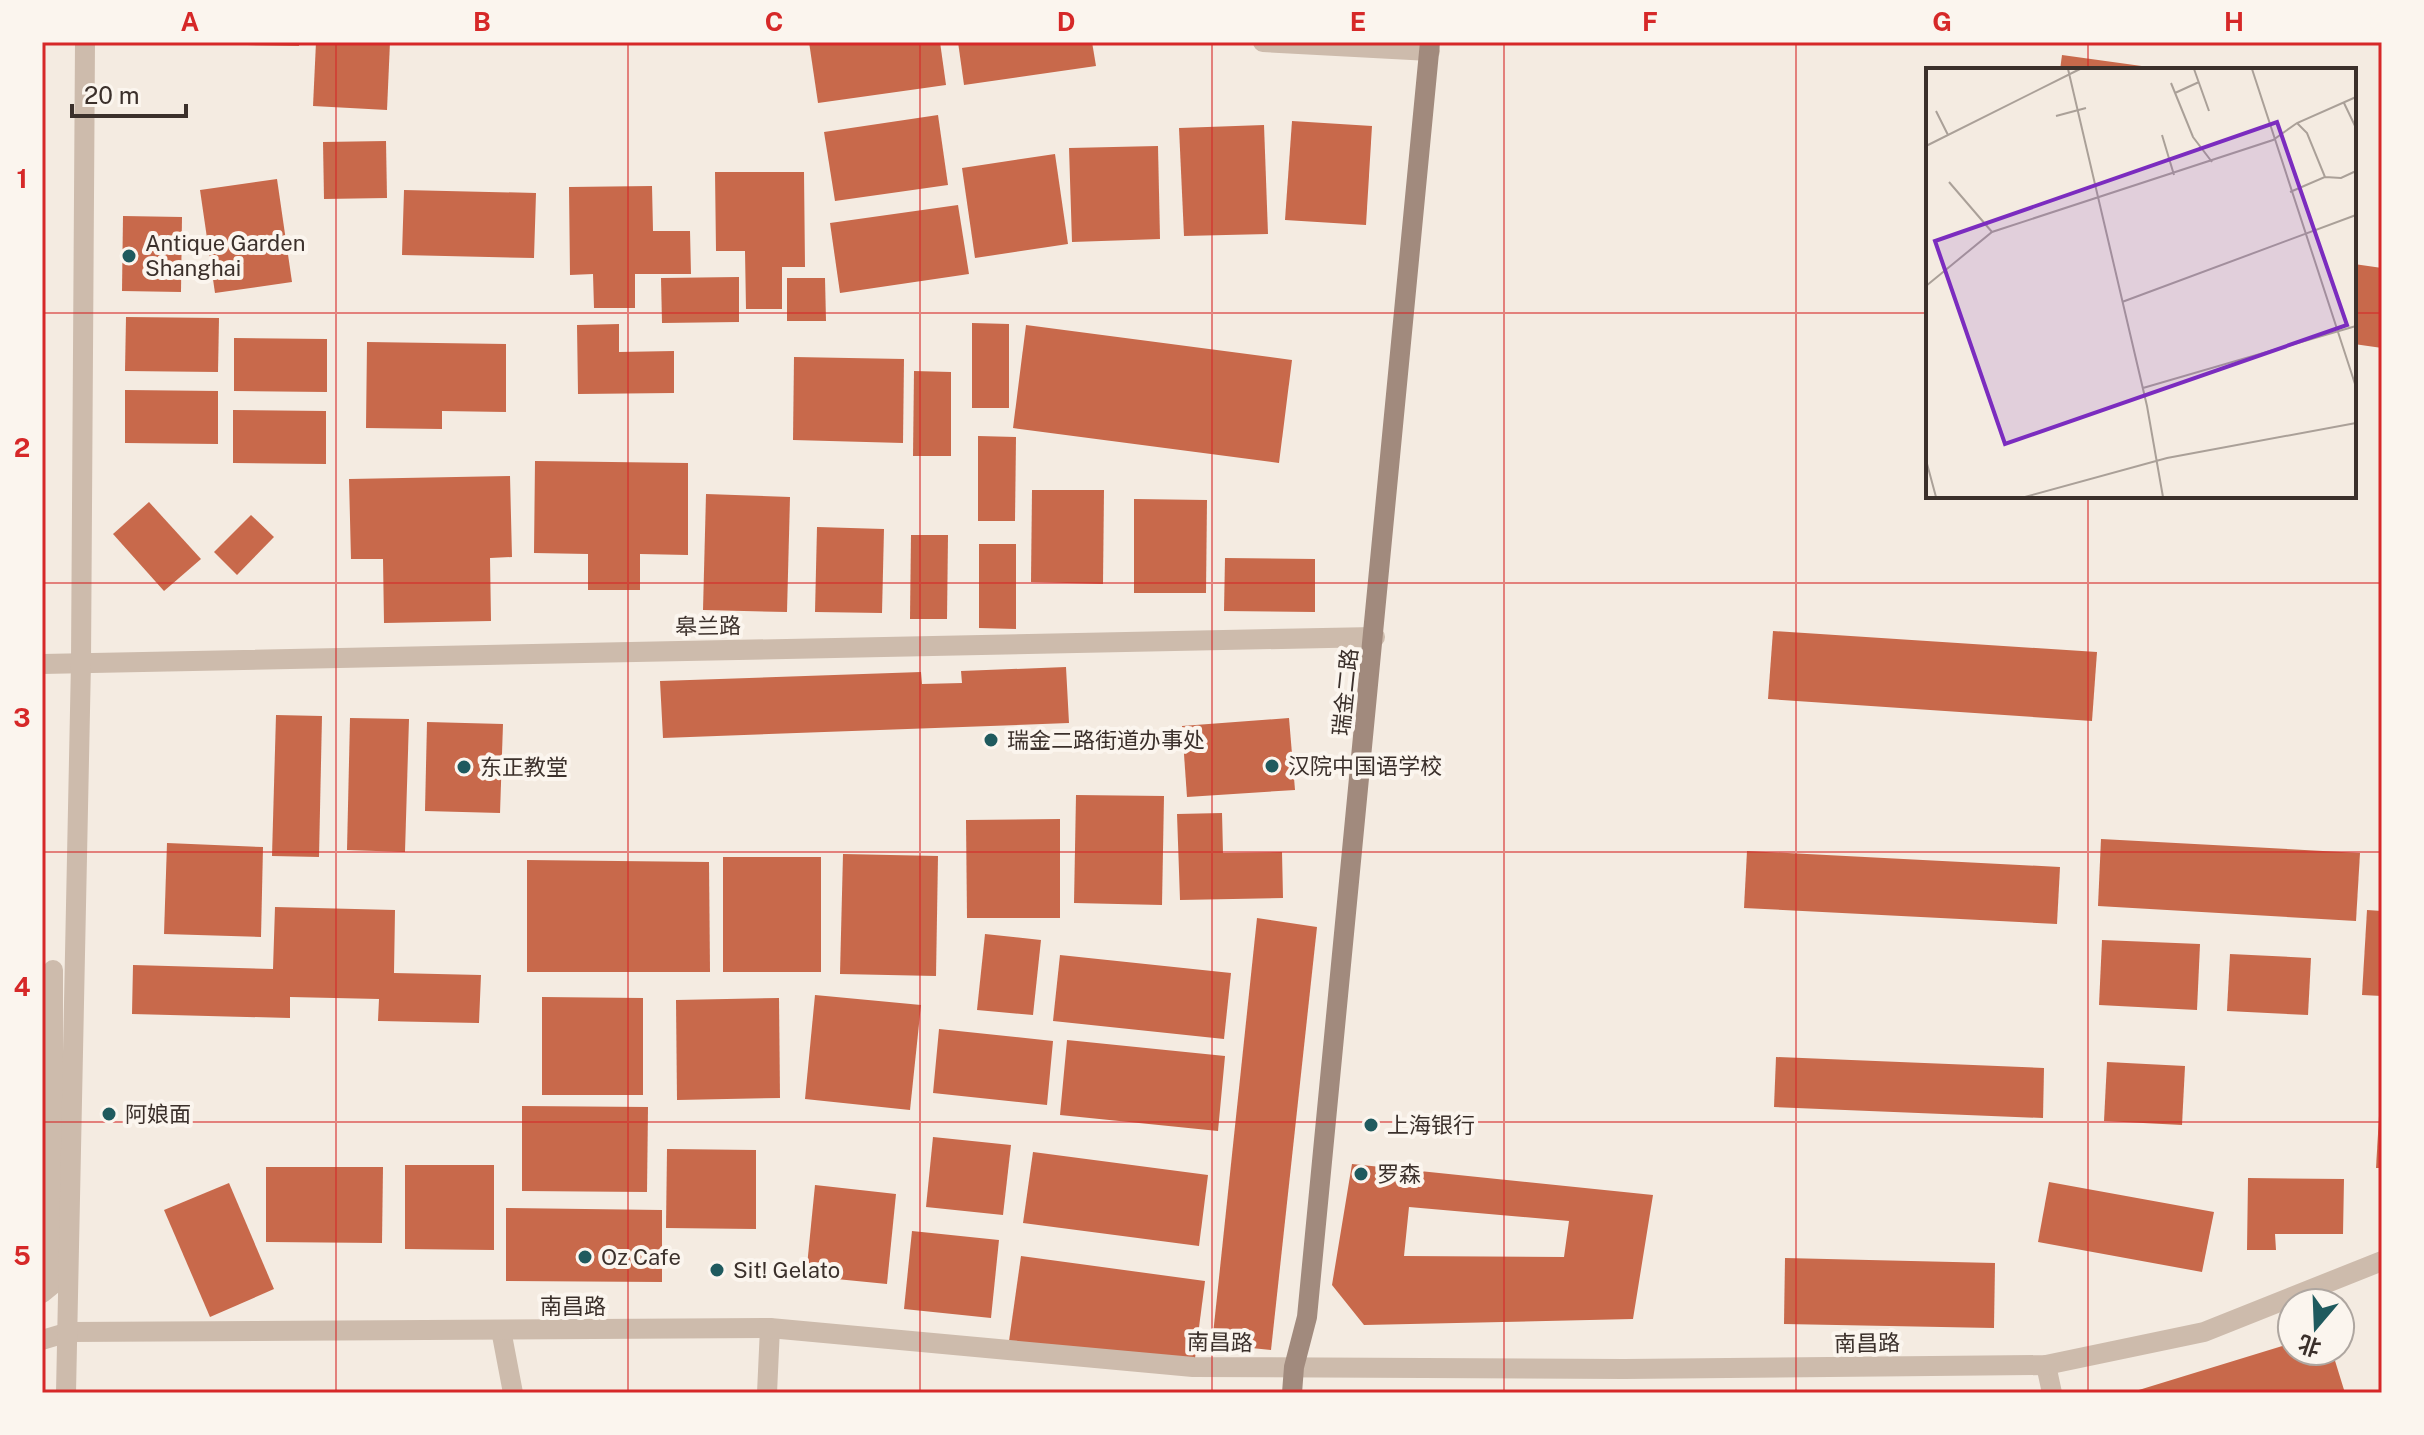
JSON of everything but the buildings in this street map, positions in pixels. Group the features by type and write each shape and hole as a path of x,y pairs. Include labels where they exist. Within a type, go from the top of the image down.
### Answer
{"main road":[{"name":"瑞金二路","path":"1292,1393 1294,1367 1307,1317 1430,46"}],"street":[{"path":"42,1293 53,1284 56,970 81,662 85,42"},
{"path":"1263,42 1430,46"},
{"name":"皋兰路","path":"42,664 1375,637"},
{"path":"56,970 69,1332 66,1393"},
{"name":"南昌路","path":"42,1340 69,1332 770,1328 1193,1367 1624,1369 2046,1365 2204,1332 2382,1261"},
{"path":"767,1393 770,1328"},
{"path":"501,1330 513,1393"},
{"path":"2046,1365 2052,1393"}],"place":[{"name":"Antique Garden Shanghai","path":"129,256"},
{"name":"瑞金二路街道办事处","path":"991,740"},
{"name":"汉院中国语学校","path":"1272,766"},
{"name":"东正教堂","path":"464,767"},
{"name":"阿娘面","path":"109,1114"},
{"name":"上海银行","path":"1371,1125"},
{"name":"罗森","path":"1361,1174"},
{"name":"Oz Cafe","path":"585,1257"},
{"name":"Sit! Gelato","path":"717,1270"}]}
